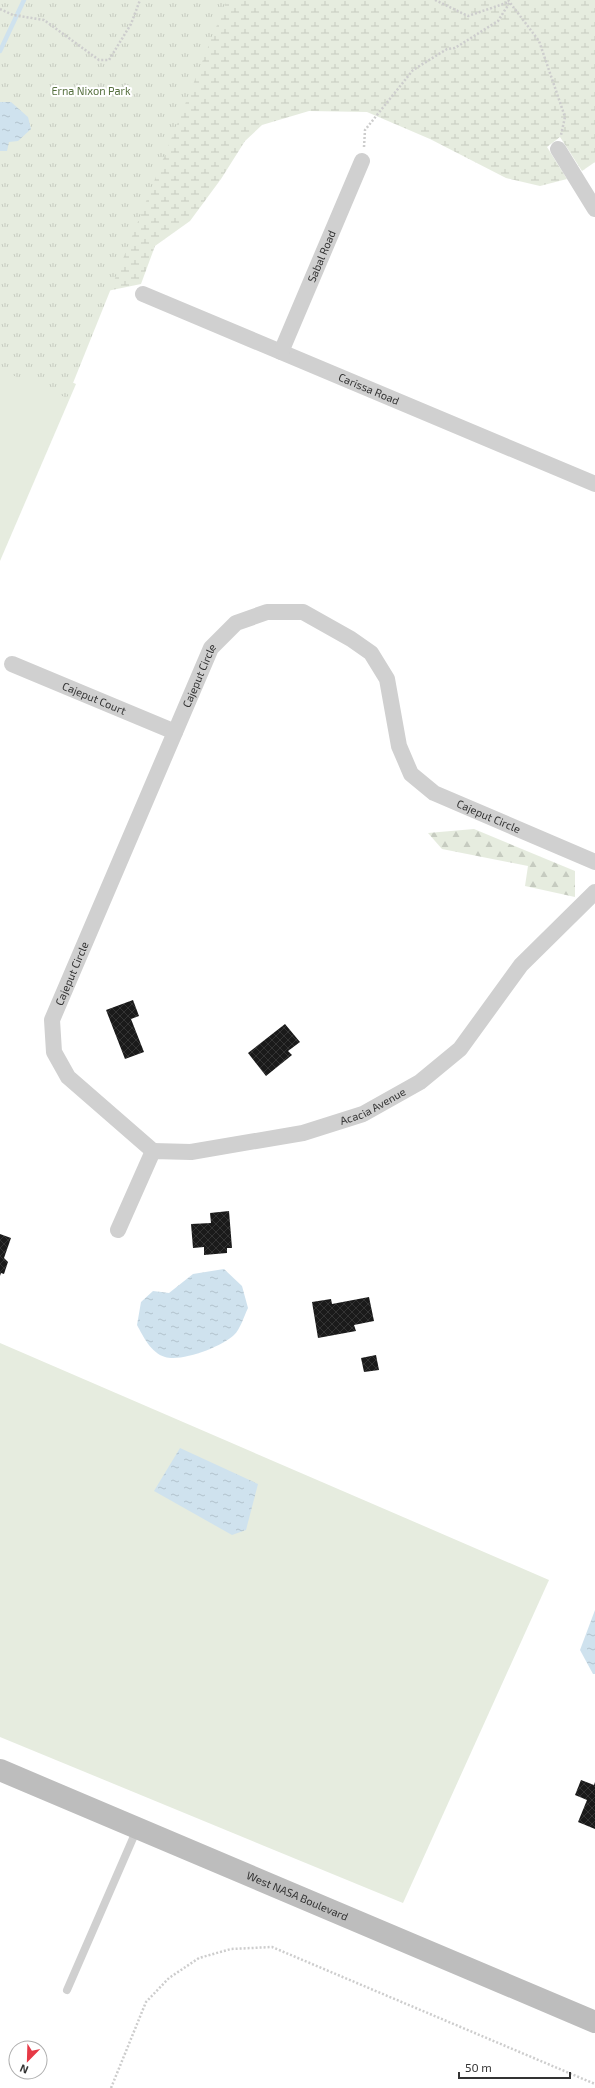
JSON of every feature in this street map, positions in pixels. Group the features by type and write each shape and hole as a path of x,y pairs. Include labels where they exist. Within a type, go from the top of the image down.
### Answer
{"main road":[{"name":"West NASA Boulevard","path":"0,1770 595,2022"}],"street":[{"path":"558,149 595,209"},
{"name":"Sabal Road","path":"281,352 362,161"},
{"name":"Carissa Road","path":"143,294 595,484"},
{"name":"Cajeput Circle","path":"153,1151 68,1077 54,1052 52,1020 211,648 236,623 267,612 303,612 351,639 371,653 387,679 399,746 411,774 434,793 595,862"},
{"name":"Cajeput Court","path":"12,664 175,732"},
{"name":"Acacia Avenue","path":"153,1151 191,1152 303,1133 363,1114 420,1082 460,1049 521,965 595,892"},
{"path":"118,1230 153,1151"}],"lane":[{"path":"67,1990 137,1828"}],"path":[{"path":"0,9 13,15 44,20 99,60 109,60 131,24 140,0"},
{"path":"434,0 468,16 509,1"},
{"path":"509,1 539,41 565,117 558,149"},
{"path":"362,161 365,130 413,70 447,49 455,48 498,21 509,1"},
{"path":"112,2088 146,2002 169,1978 198,1958 231,1949 272,1947 595,2084"}],"green space":[{"path":"0,0 595,0 595,162 582,171 560,137 547,147 567,179 540,186 506,178 430,139 367,112 309,111 262,125 245,141 221,179 190,221 155,246 141,284 83,296 0,158"},
{"name":"Erna Nixon Park","path":"0,0 227,0 67,398 0,370"},
{"path":"0,351 76,384 0,561"},
{"path":"474,829 575,871 575,897 525,886 528,866 442,849 428,833"},
{"path":"0,1343 549,1580 403,1903 0,1737"}],"water":[{"path":"0,102 11,102 28,117 31,129 18,141 9,142 7,151 0,151"},
{"path":"224,1269 242,1286 248,1308 236,1333 228,1340 211,1349 191,1355 172,1358 165,1357 156,1352 148,1344 137,1325 141,1302 153,1291 169,1293 193,1274"},
{"path":"180,1448 258,1484 246,1530 232,1535 154,1491"},
{"path":"595,1610 595,1674 593,1674 580,1650"}],"building":[{"path":"133,1000 139,1016 131,1019 144,1052 125,1059 106,1010"},
{"path":"285,1024 300,1042 288,1051 292,1055 266,1076 248,1053"},
{"path":"229,1211 232,1248 227,1248 227,1253 204,1255 204,1247 193,1248 191,1224 211,1223 210,1213"},
{"path":"0,1234 11,1238 4,1258 8,1262 4,1274 1,1273 0,1276"},
{"path":"369,1297 374,1321 354,1325 356,1331 318,1338 312,1302 331,1299 332,1304"},
{"path":"376,1355 379,1370 364,1372 361,1358"},
{"path":"581,1780 594,1785 595,1782 595,1829 578,1822 587,1800 575,1795"}],"waterway":[{"path":"0,51 24,0"}]}
